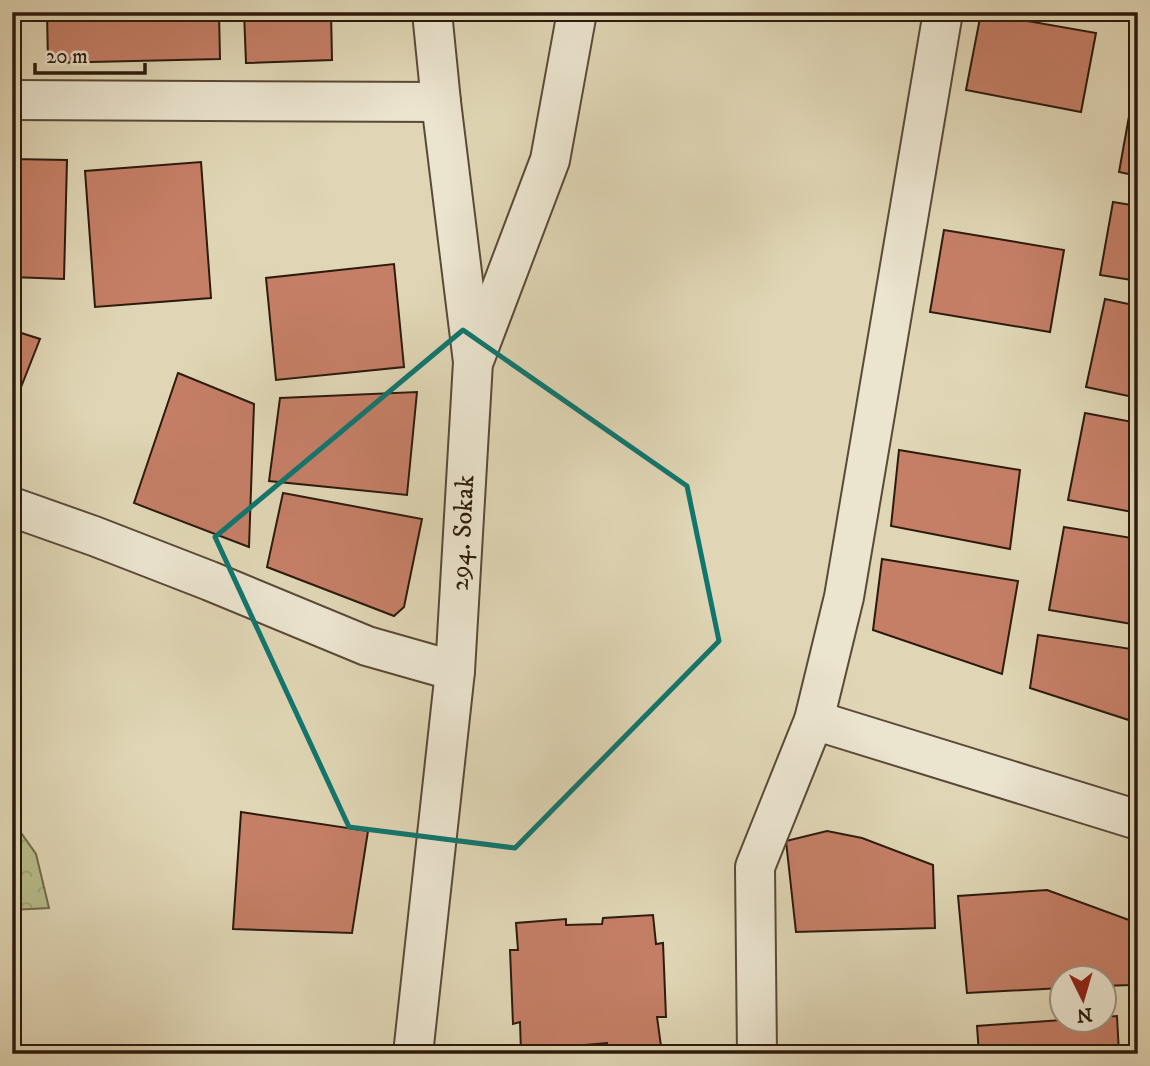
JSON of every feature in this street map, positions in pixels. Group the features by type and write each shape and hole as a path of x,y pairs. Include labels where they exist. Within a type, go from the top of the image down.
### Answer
{"street":[{"name":"294. Sokak","path":"413,1054 455,671 473,362 432,12"},
{"path":"473,362 550,160 578,12"},
{"path":"757,1054 755,867 814,720 844,597 943,12"},
{"path":"12,100 441,102"},
{"path":"12,507 210,580 367,646 455,671"},
{"path":"814,720 1138,821"}],"highlighted area":[{"path":"463,330 687,486 719,641 515,848 349,827 215,537"}],"green space":[{"path":"12,820 36,854 49,908 12,910"}],"building":[{"path":"47,12 219,12 220,59 48,63"},
{"path":"244,12 331,12 332,60 246,63"},
{"path":"981,13 1096,33 1081,112 966,90"},
{"path":"1135,83 1138,84 1138,176 1119,172"},
{"path":"12,159 67,160 64,279 12,277"},
{"path":"201,162 211,298 95,307 85,171"},
{"path":"1113,202 1138,206 1138,281 1100,275"},
{"path":"944,230 1064,250 1050,332 930,312"},
{"path":"394,264 404,367 276,380 266,278"},
{"path":"1105,299 1138,306 1138,398 1086,387"},
{"path":"12,330 40,339 12,410"},
{"path":"178,373 254,404 249,547 134,503"},
{"path":"417,392 407,495 269,481 280,398"},
{"path":"1085,413 1138,423 1138,513 1068,500"},
{"path":"899,450 1020,470 1010,549 891,526"},
{"path":"283,493 422,519 404,607 394,616 267,567"},
{"path":"1064,527 1138,539 1138,625 1049,610"},
{"path":"882,559 1018,581 1002,674 873,630"},
{"path":"1038,635 1138,650 1138,723 1030,688"},
{"path":"241,812 368,831 352,933 233,929"},
{"path":"827,831 862,838 933,865 935,928 796,932 786,841"},
{"path":"1047,890 1129,920 1130,985 1118,985 1118,964 1048,964 1048,989 967,993 958,896"},
{"path":"653,915 656,944 663,943 666,1017 657,1017 661,1046 607,1049 607,1043 573,1046 573,1050 521,1052 520,1022 513,1024 510,950 518,950 516,923 566,919 566,925 602,924 603,918"},
{"path":"1048,1021 1048,1034 1118,1034 1119,1054 979,1054 977,1026"}]}
